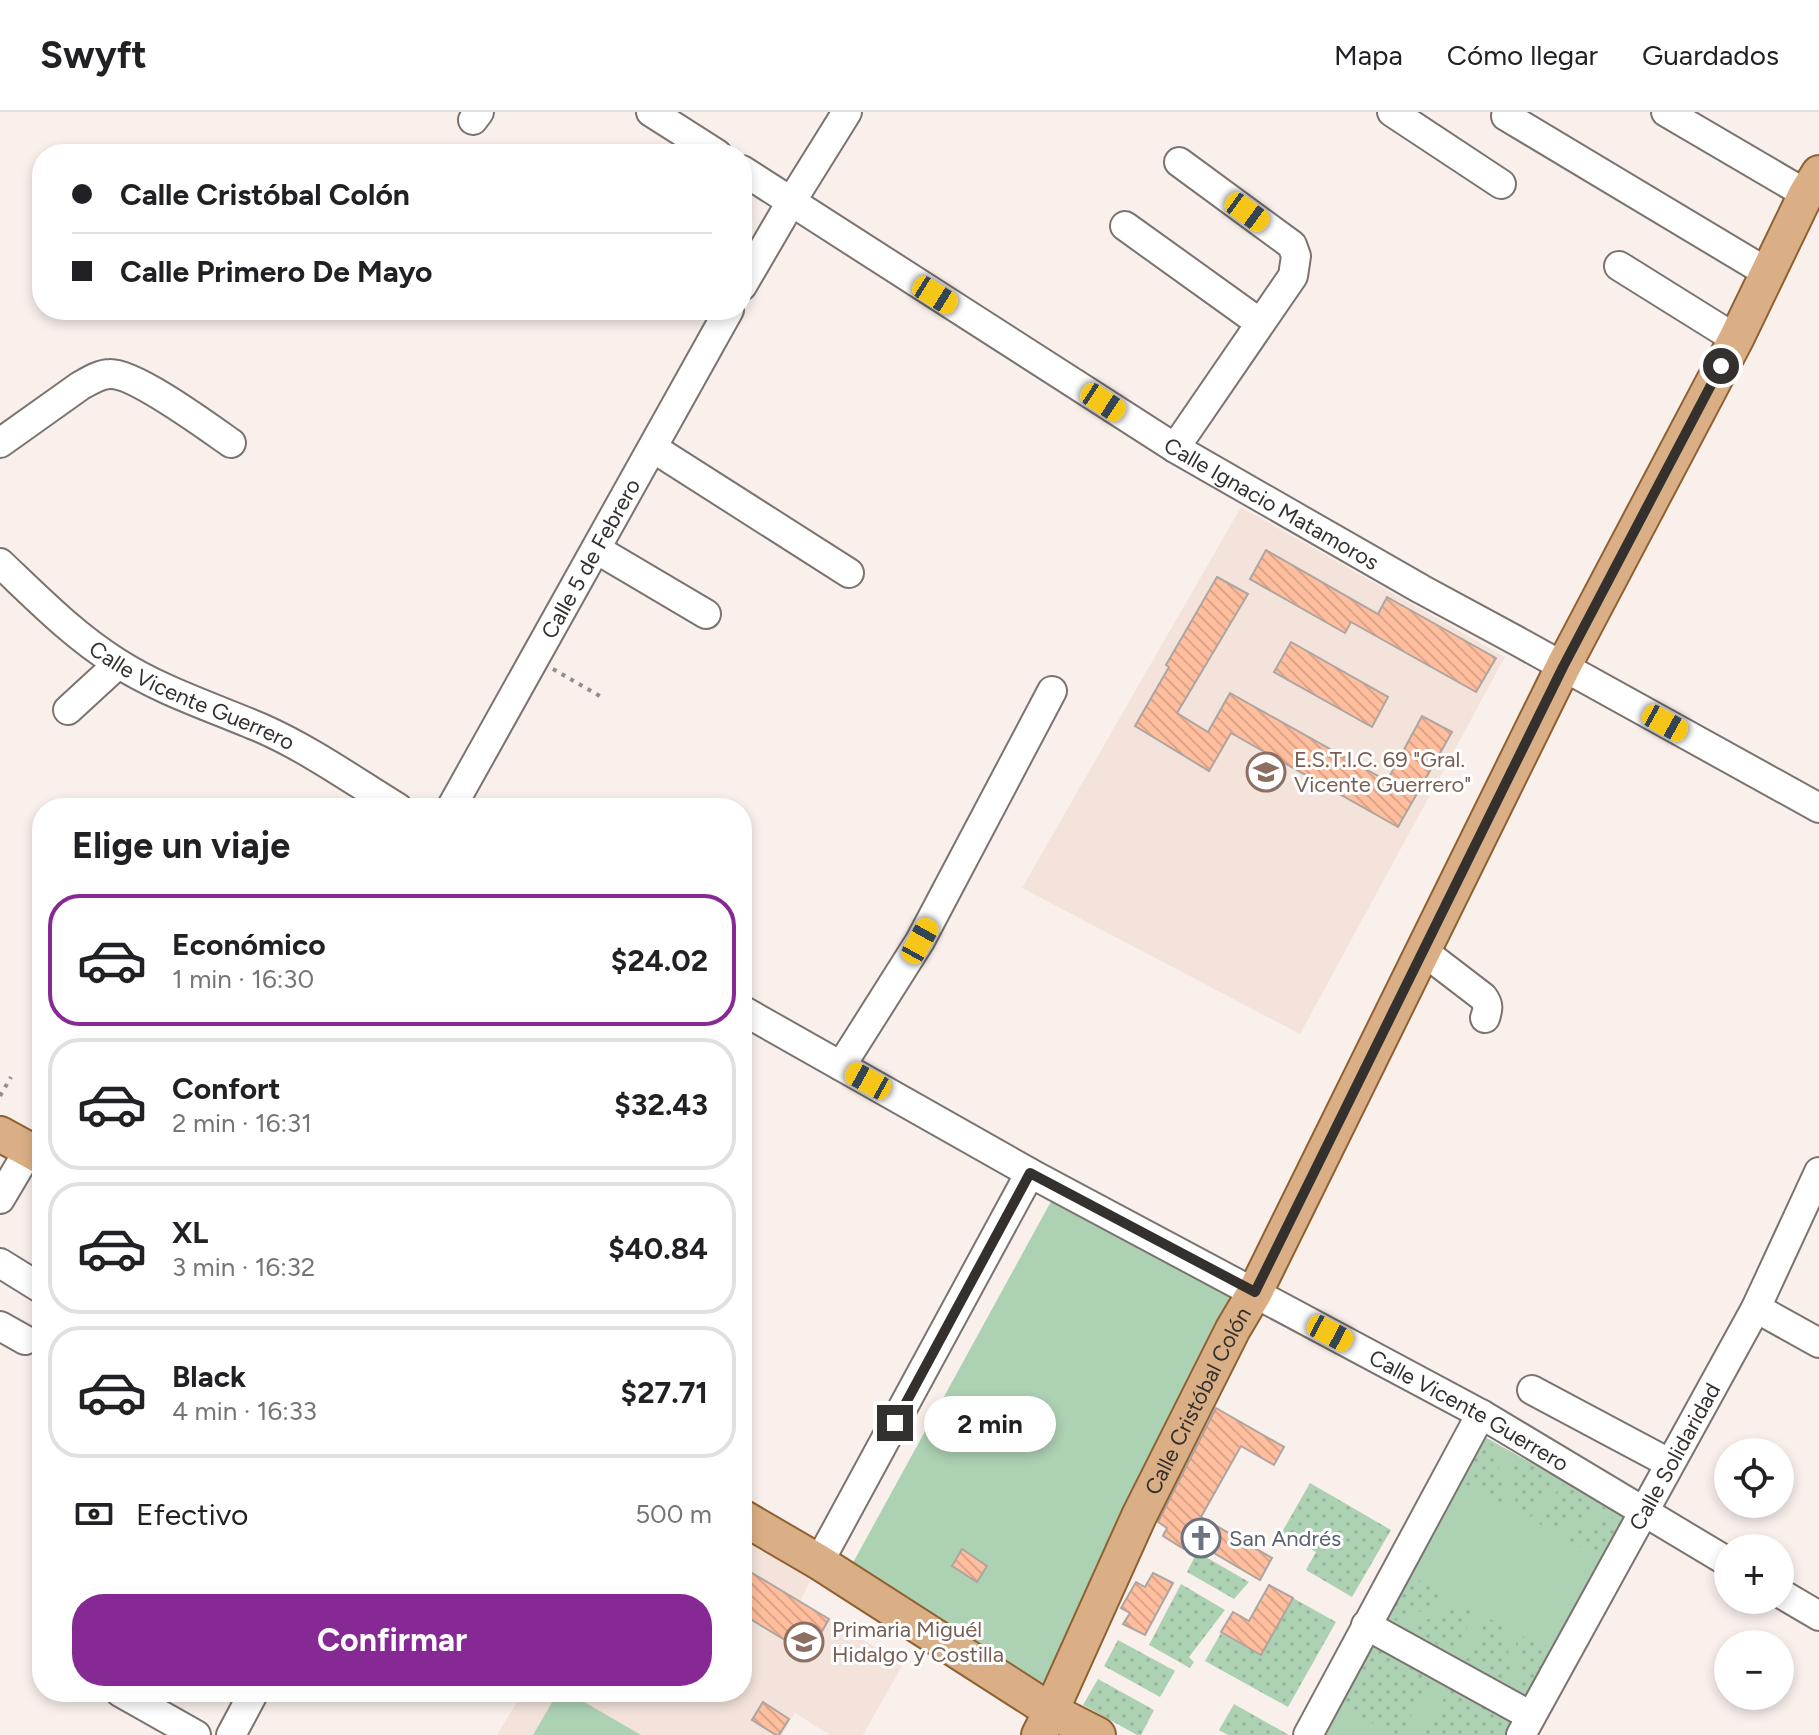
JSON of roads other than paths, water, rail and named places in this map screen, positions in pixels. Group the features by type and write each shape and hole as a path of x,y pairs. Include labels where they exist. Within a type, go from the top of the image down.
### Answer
{"main road":[{"name":"Calle Cristóbal Colón","path":"1045,1723 1139,1516 1233,1329 1255,1292 1563,667 1736,339 1813,184"},
{"path":"752,1523 819,1562 1045,1723 1098,1735"}],"street":[{"path":"651,112 701,144"},
{"path":"752,269 847,112"},
{"path":"1392,112 1501,184"},
{"path":"1666,112 1813,184"},
{"path":"1506,116 1768,273"},
{"path":"1175,448 1293,276 1296,256 1292,245 1179,162"},
{"name":"Calle Ignacio Matamoros","path":"752,177 1175,448 1421,589 1819,808"},
{"path":"1125,226 1260,323"},
{"path":"1619,266 1736,339"},
{"name":"Calle 5 de Febrero","path":"457,798 723,320"},
{"path":"0,443 80,386 108,374 122,375 175,404 231,443"},
{"path":"653,448 849,573"},
{"path":"596,549 706,614"},
{"name":"Calle Vicente Guerrero","path":"0,563 64,624 118,664 169,690 262,728 382,798"},
{"path":"68,710 118,664"},
{"path":"841,1066 920,941 1052,691"},
{"path":"1423,951 1483,997 1488,1003 1485,1018"},
{"name":"Calle Vicente Guerrero","path":"752,1016 1030,1173 1481,1414 1714,1554"},
{"path":"0,1199 24,1147"},
{"name":"Calle Solidaridad","path":"1526,1726 1756,1308 1819,1172"},
{"path":"819,1562 1030,1173"},
{"path":"0,1263 32,1283"},
{"path":"1756,1308 1819,1343"},
{"path":"1532,1390 1669,1463"},
{"path":"1308,1735 1481,1414"},
{"path":"1794,1601 1819,1616"},
{"path":"1366,1625 1526,1726"},
{"path":"138,1702 196,1735"},
{"path":"231,1735 249,1702"}],"place":[{"name":"E.S.T.I.C. 69 \"Gral. Vicente Guerrero\"","path":"1266,772"},
{"name":"San Andrés","path":"1201,1538"},
{"name":"Primaria Miguél Hidalgo y Costilla","path":"804,1642"}]}
